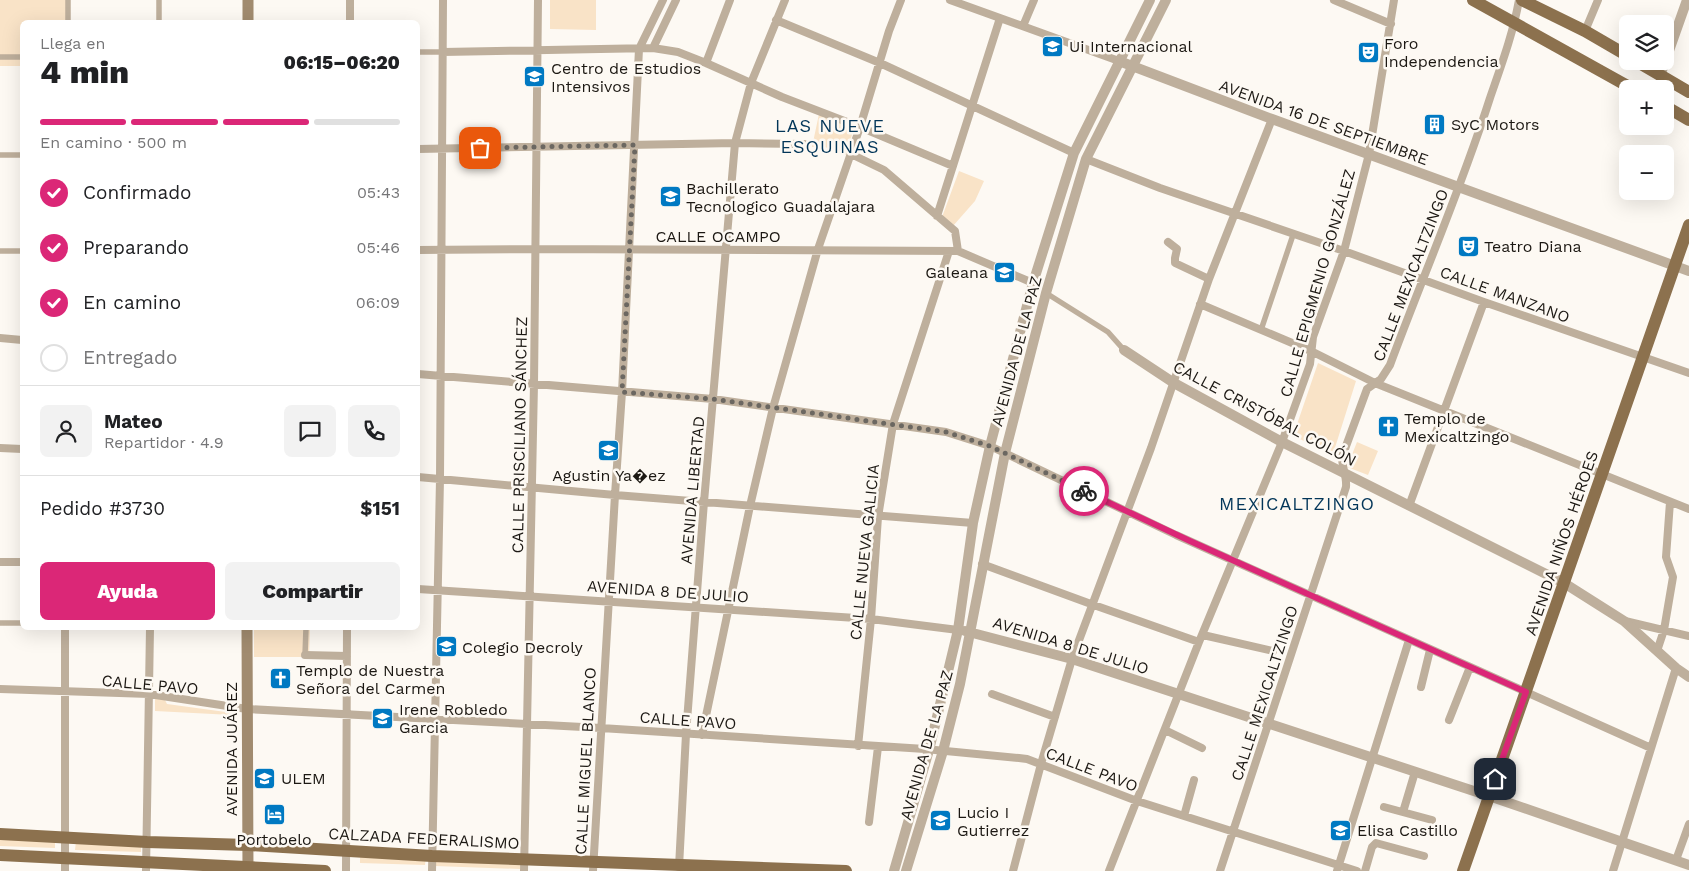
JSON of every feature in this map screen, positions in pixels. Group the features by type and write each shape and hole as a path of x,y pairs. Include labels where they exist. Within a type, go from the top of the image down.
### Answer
{"main road":[{"path":"248,0 248,20"},
{"path":"1473,0 1619,81"},
{"path":"1521,0 1619,51"},
{"path":"1650,70 1689,92"},
{"path":"1674,111 1689,120"},
{"name":"AVENIDA NIÑOS HÉROES","path":"1463,871 1689,225"},
{"name":"AVENIDA JUÁREZ","path":"247,630 248,869"},
{"name":"CALZADA FEDERALISMO","path":"0,834 248,845 432,856 524,865 846,871"},
{"path":"0,855 65,865 325,871"}],"street":[{"path":"68,0 68,20"},
{"path":"159,0 159,20"},
{"path":"350,0 350,20"},
{"path":"432,871 440,479 443,0"},
{"name":"CALLE PRISCILIANO SÁNCHEZ","path":"524,865 534,384 538,0"},
{"name":"CALLE MIGUEL BLANCO","path":"593,867 622,392 639,49 663,0"},
{"path":"653,48 676,0"},
{"path":"706,63 730,0"},
{"name":"AVENIDA LIBERTAD","path":"679,868 686,734 735,143 751,84 784,0"},
{"path":"702,735 750,506 773,408 818,249 860,127 889,31 901,0"},
{"name":"AVENIDA 16 DE SEPTIEMBRE","path":"950,0 1689,271"},
{"path":"1023,26 1034,0"},
{"name":"AVENIDA DE LA PAZ","path":"894,871 929,750 958,630 973,523 990,446 1033,283 1074,153 1150,0"},
{"name":"AVENIDA DE LA PAZ","path":"906,871 960,684 972,631 982,564 1005,453 1046,293 1086,159 1166,0"},
{"path":"1334,0 1391,24"},
{"name":"CALLE EPIGMENIO GONZÁLEZ","path":"1109,871 1282,442 1310,364 1313,337 1344,251 1369,154 1394,0"},
{"name":"CALLE MEXICALTZINGO","path":"1220,871 1346,487 1347,480 1342,465 1342,457 1367,389 1385,374 1390,365 1477,138 1521,0"},
{"path":"1585,32 1598,0"},
{"path":"1660,76 1687,0"},
{"path":"937,216 1000,18"},
{"path":"776,20 880,63 1074,153"},
{"path":"420,52 653,48 678,52 751,84 953,166"},
{"path":"0,57 20,57"},
{"path":"1013,871 1041,764 1072,659 1174,383 1200,304 1272,119"},
{"path":"420,149 735,143 804,144"},
{"path":"851,154 884,170 955,231 958,251"},
{"path":"0,155 20,155"},
{"name":"CALLE MANZANO","path":"1086,159 1160,188 1689,373"},
{"path":"1261,330 1293,235"},
{"path":"1168,242 1177,249 1174,258 1176,263 1210,279"},
{"name":"CALLE OCAMPO","path":"420,250 818,249 958,251"},
{"name":"CALLE NUEVA GALICIA","path":"858,746 871,619 878,516 893,424 949,250"},
{"path":"0,251 20,251"},
{"name":"CALLE CRISTÓBAL COLÓN","path":"958,251 1033,283 1108,332 1124,350 1174,383 1282,442 1564,583 1624,621 1676,668 1689,677"},
{"path":"1409,506 1484,302"},
{"path":"1200,304 1311,351 1375,383 1689,509"},
{"path":"0,338 20,340"},
{"path":"420,374 713,399 946,432 990,446 1126,512 1650,748"},
{"path":"0,448 20,449"},
{"path":"420,477 615,495 973,523"},
{"path":"1657,650 1664,630 1673,576 1666,557 1670,502"},
{"path":"0,562 20,562"},
{"path":"982,564 1092,604 1201,639 1273,652"},
{"name":"AVENIDA 8 DE JULIO","path":"420,589 871,619 972,631 1072,659 1269,723 1689,865"},
{"path":"1624,621 1689,636"},
{"path":"0,623 20,623"},
{"path":"65,630 65,865"},
{"path":"146,867 150,630"},
{"path":"306,630 305,655 347,656"},
{"path":"346,871 347,630"},
{"path":"1338,868 1409,640"},
{"path":"1421,688 1430,650"},
{"path":"1449,720 1470,668"},
{"path":"1613,871 1676,668"},
{"name":"CALLE PAVO","path":"0,689 149,694 247,709 601,728 929,750 1019,758 1041,764 1137,801 1233,831 1338,868 1357,871"},
{"path":"992,694 1055,717"},
{"path":"1165,730 1202,748"},
{"path":"869,822 878,747"},
{"path":"1403,812 1415,772"},
{"path":"1184,816 1194,780"},
{"path":"1384,807 1432,820"},
{"path":"1676,860 1689,824"},
{"path":"1365,871 1372,847 1376,843 1424,856"}],"shaded area":[{"path":"0,0 69,0 69,20 20,20 20,66 0,66"},
{"path":"550,0 596,0 596,30 550,29"},
{"path":"819,114 854,128 846,155 825,147 812,147"},
{"path":"959,171 984,181 975,201 953,226 942,217"},
{"path":"1318,363 1356,381 1333,454 1293,436"},
{"path":"1357,442 1378,451 1368,475 1347,467"},
{"path":"254,630 310,630 309,657 254,657"},
{"path":"155,697 164,698 167,704 233,713 232,715 155,711"},
{"path":"0,837 55,839 55,848 0,846"},
{"path":"76,841 141,843 141,852 75,850"},
{"path":"360,854 426,857 425,865 360,863"},
{"path":"435,857 521,861 520,869 435,866"}],"way so far":[{"path":"480,148 635,145 622,392 713,399 946,432 990,446 1084,491"}],"place":[{"name":"Ui Internacional","path":"1053,46"},
{"name":"Foro Independencia","path":"1368,52"},
{"name":"Centro de Estudios Intensivos","path":"535,77"},
{"name":"SyC Motors","path":"1435,124"},
{"name":"Bachillerato Tecnologico Guadalajara","path":"670,197"},
{"name":"Teatro Diana","path":"1468,246"},
{"name":"Galeana","path":"1004,272"},
{"name":"Templo de Mexicaltzingo","path":"1388,427"},
{"name":"Agustin Ya�ez","path":"609,451"},
{"name":"Colegio Decroly","path":"446,647"},
{"name":"Templo de Nuestra Señora del Carmen","path":"280,679"},
{"name":"Irene Robledo Garcia","path":"383,718"},
{"name":"ULEM","path":"265,778"},
{"name":"Portobelo","path":"274,815"},
{"name":"Lucio I Gutierrez","path":"941,821"},
{"name":"Elisa Castillo","path":"1341,830"}],"district":[{"name":"LAS NUEVE ESQUINAS","path":"830,136"},
{"name":"MEXICALTZINGO","path":"1297,504"}],"route":[{"path":"1084,491 1190,541 1526,692 1495,779"}]}
